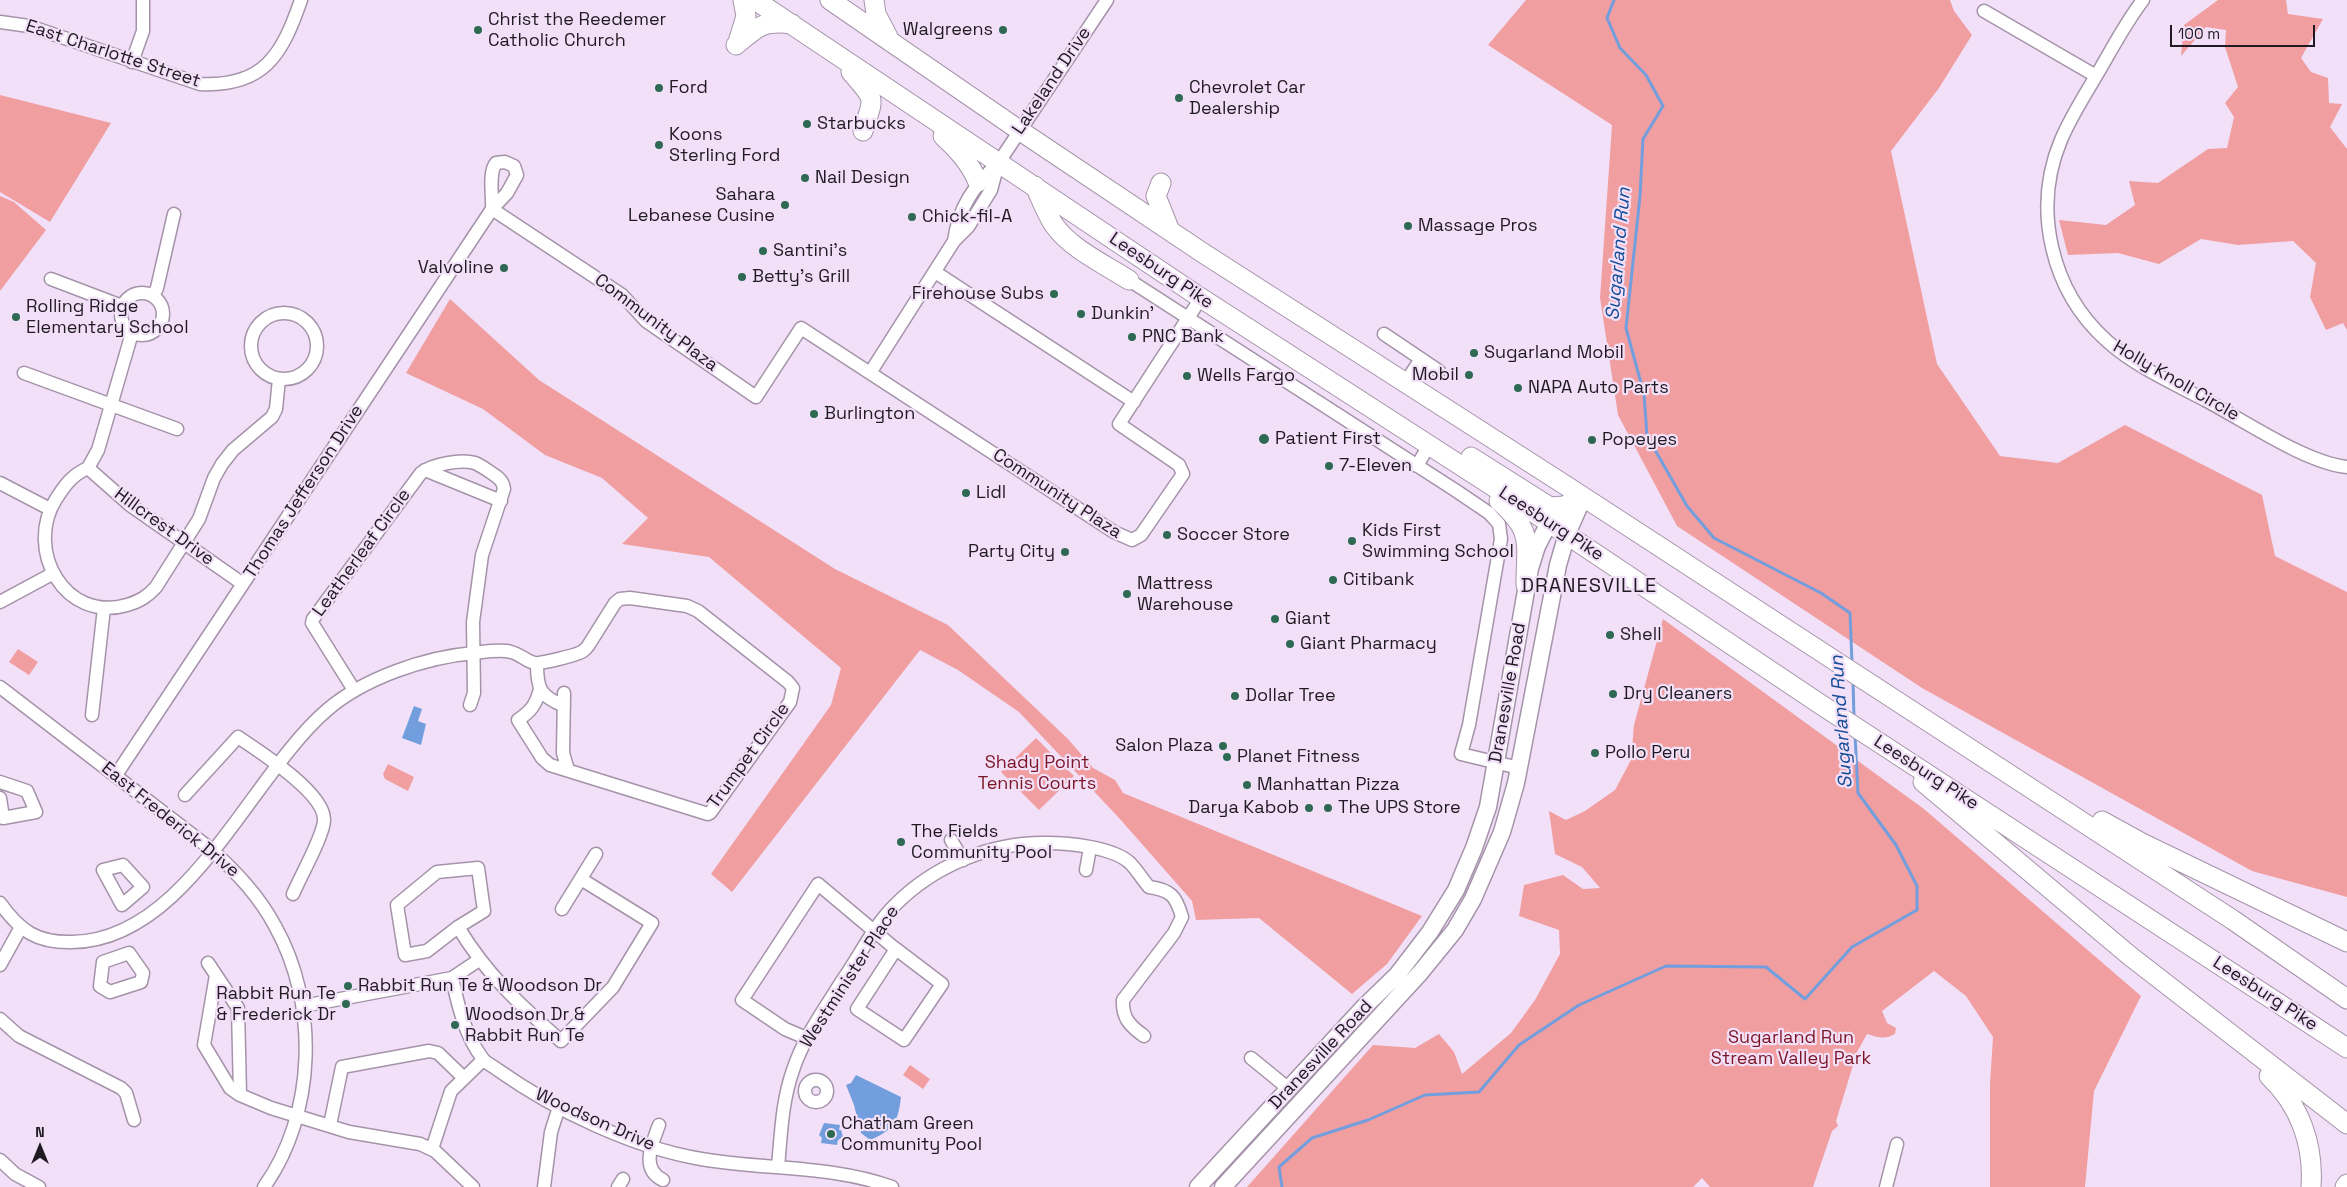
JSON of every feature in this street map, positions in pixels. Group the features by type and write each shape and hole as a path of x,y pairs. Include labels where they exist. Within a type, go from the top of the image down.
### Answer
{"highway":[{"path":"743,0 745,22 736,45 759,26 779,22 792,24"},
{"name":"Leesburg Pike","path":"756,0 1201,298 1567,534 1873,739 2347,1048"},
{"path":"830,0 1170,231 2233,920 2347,999"},
{"path":"852,15 870,0"},
{"path":"874,0 876,14 889,40"},
{"path":"838,56 871,98 871,111 863,132"},
{"path":"914,107 958,150 971,166 978,182"},
{"path":"1161,183 1156,196 1170,231"},
{"path":"1035,186 1047,214 1060,232 1083,250 1129,280"},
{"path":"1290,354 1363,390 1550,507 1564,506 1583,497"},
{"path":"1453,460 1512,512 1522,524 1526,539 1526,585"},
{"path":"1922,719 2142,843 2347,942"},
{"path":"1873,739 1976,829 2198,1011 2347,1124"},
{"path":"2321,930 2347,937"},
{"path":"2198,1011 2275,1081 2290,1101 2306,1135 2311,1164 2311,1187"}],"main road":[{"name":"Dranesville Road","path":"1198,1187 1397,975 1443,912 1465,871 1482,826 1496,764 1526,585 1537,546 1549,523 1583,497"},
{"name":"Dranesville Road","path":"1223,1187 1420,973 1455,930 1489,865 1502,832 1519,768 1551,601 1567,534 1583,497"}],"street":[{"path":"132,62 143,31 143,0"},
{"name":"East Charlotte Street","path":"0,22 29,26 200,84 223,84 244,79 264,67 280,50 289,34 301,0"},
{"name":"Lakeland Drive","path":"999,162 1107,0"},
{"name":"Holly Knoll Circle","path":"2143,0 2096,76 2061,141 2054,162 2049,190 2049,233 2060,276 2078,308 2106,340 2136,362 2309,456 2347,466"},
{"path":"1984,11 2096,76"},
{"path":"954,241 957,218 978,182 999,162"},
{"path":"870,374 954,241 968,227 991,190 999,162"},
{"name":"Community Plaza","path":"492,209 622,295 646,321 756,397 801,328 1107,528 1125,539 1132,540 1141,535 1182,474 1179,466 1119,424 1201,298"},
{"name":"Thomas Jefferson Drive","path":"116,775 492,209"},
{"path":"153,296 157,288 174,214"},
{"path":"935,272 1134,402"},
{"path":"51,279 122,306"},
{"path":"1129,280 1189,317 1489,513 1499,524 1501,539 1471,715 1460,754 1519,768"},
{"path":"143,293 153,296 163,307 162,324 148,335 132,333 122,320 122,306 133,295 143,293"},
{"path":"276,314 288,314 299,317 307,322 315,334 317,344 316,355 310,368 301,375 291,379 279,379 264,372 254,360 251,348 253,335 262,322 276,314"},
{"path":"132,333 98,450 88,468 68,480 50,509 44,538 52,574 64,588 88,605 104,608 125,605 148,596 199,519 214,478 222,464 232,450 267,421 276,409 279,379"},
{"path":"1384,334 1439,371"},
{"path":"1405,383 1421,359"},
{"path":"24,373 177,429"},
{"path":"1417,466 1429,445"},
{"path":"425,470 463,462 477,464 503,483 504,489 501,501 482,555 473,622 474,693 470,705"},
{"name":"Hillcrest Drive","path":"88,468 130,505 243,584"},
{"path":"425,470 501,501"},
{"name":"Leatherleaf Circle","path":"354,690 312,623 313,619 415,480 425,470"},
{"path":"0,483 50,509"},
{"path":"0,602 52,574"},
{"name":"Trumpet Circle","path":"537,664 583,651 615,604 620,599 630,598 694,608 788,682 793,688 790,702 708,814 550,765 542,758 518,720 530,712 536,703 540,689"},
{"path":"92,715 104,608"},
{"path":"0,903 21,926 40,939 56,942 96,940 132,925 179,892 298,737 328,710 354,690 425,663 472,653 510,652 537,664 540,689 548,697 564,700 563,753 568,770"},
{"name":"East Frederick Drive","path":"2,691 116,775 212,850 237,873 254,893 276,928 292,964 303,1006 305,1063 296,1116 284,1151 264,1187"},
{"path":"185,795 238,737 313,796 319,803 324,820 293,894"},
{"path":"0,782 27,792 36,812 3,818 0,801"},
{"path":"951,840 963,860"},
{"name":"Westminister Place","path":"778,1167 788,1085 806,1038 893,907 905,896 944,869 963,860 995,849 1036,843 1062,843 1111,853 1128,862 1149,887 1165,889 1178,902 1182,917 1174,933 1123,1000 1122,1011 1126,1021 1144,1036"},
{"path":"1086,870 1090,848"},
{"path":"562,909 596,854"},
{"path":"478,868 484,911 458,926 427,951 405,955 397,905 437,872 478,868"},
{"path":"458,926 479,960 517,1003 561,1041 613,988 652,923 581,879"},
{"path":"806,1038 784,1029 742,1000 818,884 896,949 942,984 904,1040 857,1009 896,949"},
{"path":"122,905 132,925"},
{"path":"0,965 21,926"},
{"path":"118,932 129,953"},
{"path":"303,1006 452,978 479,960"},
{"path":"208,963 238,1008 240,1095"},
{"path":"216,975 204,1044 230,1088 240,1095 271,1108 350,1132 420,1144 432,1149 472,1187"},
{"name":"Woodson Drive","path":"452,978 467,1032 483,1060 524,1088 560,1107 651,1146 701,1159 838,1173 892,1187"},
{"path":"0,1019 19,1036 121,1088 126,1093 134,1120"},
{"path":"330,1126 342,1067 429,1051 438,1053 464,1078"},
{"path":"1251,1058 1288,1089"},
{"path":"432,1149 451,1091 483,1060"},
{"path":"788,1085 805,1087"},
{"path":"544,1187 551,1132 560,1107"},
{"path":"659,1125 651,1146 650,1170 663,1180"},
{"path":"1886,1187 1897,1144"},
{"path":"0,1160 15,1174 39,1187"}],"green space":[{"path":"1526,0 1950,0 1954,11 1972,35 1939,88 1891,151 1937,364 2000,456 2058,463 2125,425 2262,495 2275,556 2347,592 2347,897 2252,871 1922,688 1677,526 1618,415 1600,298 1612,125 1488,45"},
{"path":"2218,0 2286,0 2288,14 2323,19 2301,58 2311,72 2328,78 2329,103 2342,104 2330,127 2347,149 2347,330 2343,323 2326,330 2310,297 2316,263 2293,241 2238,245 2201,239 2159,264 2118,253 2068,255 2059,220 2106,225 2135,205 2129,181 2158,183 2208,149 2227,148 2234,117 2225,103 2238,87 2225,47 2226,30 2206,27 2181,56 2184,25"},
{"path":"0,95 111,123 50,222 0,192"},
{"path":"0,196 14,202 46,230 0,291"},
{"path":"450,299 539,380 835,569 948,625 1068,739 1093,768 1115,780 1123,793 1422,916 1387,964 1352,994 1259,918 1196,920 1192,901 1120,819 1019,712 958,670 920,650 732,892 711,874 831,705 841,668 709,557 622,544 648,518 602,478 545,455 483,409 406,373"},
{"name":"Sugarland Run Stream Valley Park","path":"1663,619 1924,809 2141,996 2094,1091 2085,1187 1990,1187 1990,1084 1993,1037 1966,996 1934,971 1882,1011 1887,1023 1896,1028 1895,1034 1878,1037 1867,1034 1857,1052 1836,1121 1838,1126 1832,1131 1813,1187 1710,1187 1702,1178 1693,1187 1247,1187 1373,1045 1415,1048 1439,1034 1454,1052 1462,1074 1511,1033 1535,1000 1560,954 1559,930 1519,916 1524,885 1563,875 1583,889 1600,888 1582,867 1555,854 1549,811 1566,820 1585,811 1615,790 1631,760 1634,725"},
{"path":"18,649 38,662 29,675 9,662"},
{"name":"Shady Point Tennis Courts","path":"1036,738 1074,776 1039,810 1001,772"},
{"path":"388,764 414,777 408,791 385,779 383,774"},
{"path":"910,1065 930,1079 923,1089 903,1075"}],"water":[{"path":"414,706 422,709 418,721 426,724 421,745 402,738"},
{"path":"856,1075 901,1097 896,1119 890,1129 870,1140 861,1133 854,1105 846,1085 851,1083"},
{"name":"Chatham Green Community Pool","path":"824,1123 840,1125 839,1130 841,1130 843,1137 838,1140 837,1145 821,1143 822,1138 819,1135"}],"waterway":[{"name":"Sugarland Run","path":"1614,0 1607,18 1620,48 1646,75 1663,106 1643,139 1640,196 1626,328 1644,394 1647,436 1687,506 1714,538 1821,593 1850,613 1852,663"},
{"name":"Sugarland Run","path":"1853,680 1854,718"},
{"name":"Sugarland Run","path":"1282,1187 1279,1167 1312,1138 1368,1120 1425,1095 1479,1092 1519,1045 1579,1005 1666,966 1766,967 1805,999 1852,947 1917,910 1917,886 1896,845 1858,793 1855,735"}],"place":[{"name":"Christ the Reedemer Catholic Church","path":"478,30"},
{"name":"Walgreens","path":"1003,30"},
{"name":"Ford","path":"659,88"},
{"name":"Chevrolet Car Dealership","path":"1179,98"},
{"name":"Starbucks","path":"807,124"},
{"name":"Koons Sterling Ford","path":"659,145"},
{"name":"Nail Design","path":"805,178"},
{"name":"Sahara Lebanese Cusine","path":"785,205"},
{"name":"Chick-fil-A","path":"912,217"},
{"name":"Massage Pros","path":"1408,226"},
{"name":"Santini's","path":"763,251"},
{"name":"Valvoline","path":"504,268"},
{"name":"Betty's Grill","path":"742,277"},
{"name":"Firehouse Subs","path":"1054,294"},
{"name":"Dunkin'","path":"1081,314"},
{"name":"Rolling Ridge Elementary School","path":"16,317"},
{"name":"PNC Bank","path":"1132,337"},
{"name":"Sugarland Mobil","path":"1474,353"},
{"name":"Mobil","path":"1469,375"},
{"name":"Wells Fargo","path":"1187,376"},
{"name":"NAPA Auto Parts","path":"1518,388"},
{"name":"Burlington","path":"814,414"},
{"name":"Patient First","path":"1264,439"},
{"name":"Popeyes","path":"1592,440"},
{"name":"7-Eleven","path":"1329,466"},
{"name":"Lidl","path":"966,493"},
{"name":"Soccer Store","path":"1167,535"},
{"name":"Kids First Swimming School","path":"1352,541"},
{"name":"Party City","path":"1065,552"},
{"name":"Citibank","path":"1333,580"},
{"name":"Mattress Warehouse","path":"1127,594"},
{"name":"Giant","path":"1275,619"},
{"name":"Shell","path":"1610,635"},
{"name":"Giant Pharmacy","path":"1290,644"},
{"name":"Dry Cleaners","path":"1613,694"},
{"name":"Dollar Tree","path":"1235,696"},
{"name":"Salon Plaza","path":"1223,746"},
{"name":"Pollo Peru","path":"1595,753"},
{"name":"Planet Fitness","path":"1227,757"},
{"name":"Manhattan Pizza","path":"1247,785"},
{"name":"Darya Kabob","path":"1309,808"},
{"name":"The UPS Store","path":"1328,808"},
{"name":"The Fields Community Pool","path":"901,842"},
{"name":"Rabbit Run Te & Woodson Dr","path":"348,986"},
{"name":"Rabbit Run Te & Frederick Dr","path":"346,1004"},
{"name":"Woodson Dr & Rabbit Run Te","path":"455,1025"},
{"name":"Chatham Green Community Pool","path":"831,1134"}],"district":[{"name":"DRANESVILLE","path":"1589,587"}]}
